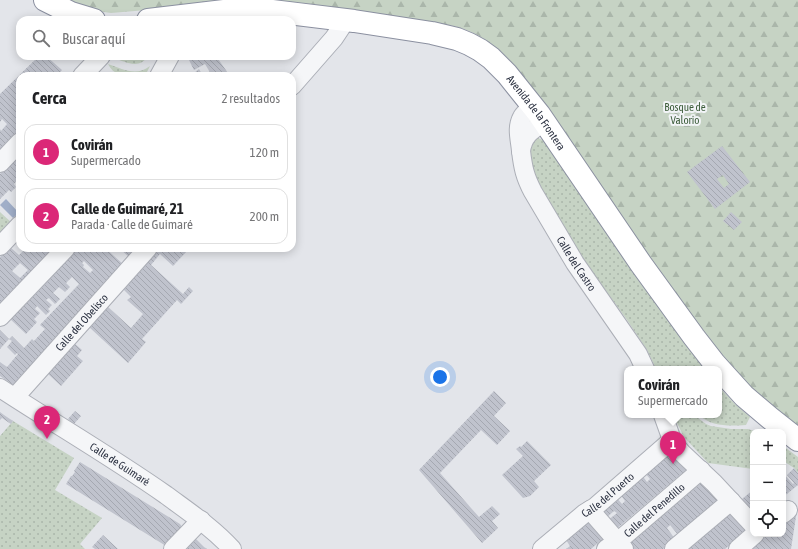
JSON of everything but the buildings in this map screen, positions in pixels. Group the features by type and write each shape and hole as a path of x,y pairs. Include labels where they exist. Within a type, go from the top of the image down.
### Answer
{"highway":[{"path":"45,0 79,16"},
{"name":"Avenida de la Frontera","path":"202,16 228,11 262,10 346,20 437,34 469,44 485,54 518,87 641,264 717,366"},
{"name":"Avenida de la Frontera","path":"722,372 744,396 798,440"}],"street":[{"path":"296,81 334,38 346,20"},
{"path":"86,72 97,60"},
{"path":"161,72 168,60"},
{"name":"Calle del Castro","path":"538,114 532,130 522,144 521,151 525,175 533,192 575,263 638,354 644,366"},
{"path":"0,163 16,146"},
{"path":"0,246 16,229"},
{"path":"0,317 62,252"},
{"name":"Calle del Obelisco","path":"7,392 144,252"},
{"name":"Calle de Guimaré","path":"7,392 127,468 201,520 232,549"},
{"path":"664,418 674,444 711,480 750,523"},
{"name":"Calle del Puerto","path":"542,549 672,440"},
{"name":"Calle del Penedillo","path":"616,546 701,470"},
{"path":"674,549 731,501"},
{"path":"590,510 616,546"},
{"path":"173,549 201,520"},
{"path":"738,549 752,537"}],"green space":[{"path":"70,0 255,0 111,13 89,10 69,2"},
{"name":"Bosque de Valorio","path":"265,0 798,0 798,427 749,386 709,341 510,62 492,44 478,35 454,26 303,3"},
{"path":"120,60 144,60 141,63 136,64"},
{"path":"108,64 124,70 135,72 115,72"},
{"path":"150,66 147,72 135,72 145,69"},
{"path":"538,138 543,140 632,270 702,366 655,366 647,350 588,266 538,184 530,152 531,142"},
{"path":"0,212 12,223 0,235"},
{"path":"722,390 750,417 746,425 721,425 703,418 722,418"},
{"path":"674,418 698,418 711,426 750,430 750,469 708,463 684,437"},
{"path":"13,421 74,458 55,490 102,518 80,544 85,549 0,549 0,436"},
{"path":"786,448 798,457 798,473 786,463"}],"water":[{"path":"6,199 16,210 16,216 13,218 0,205"}],"place":[{"name":"Calle de Guimaré, 21","path":"47,439"},
{"name":"Covirán","path":"673,464"}]}
